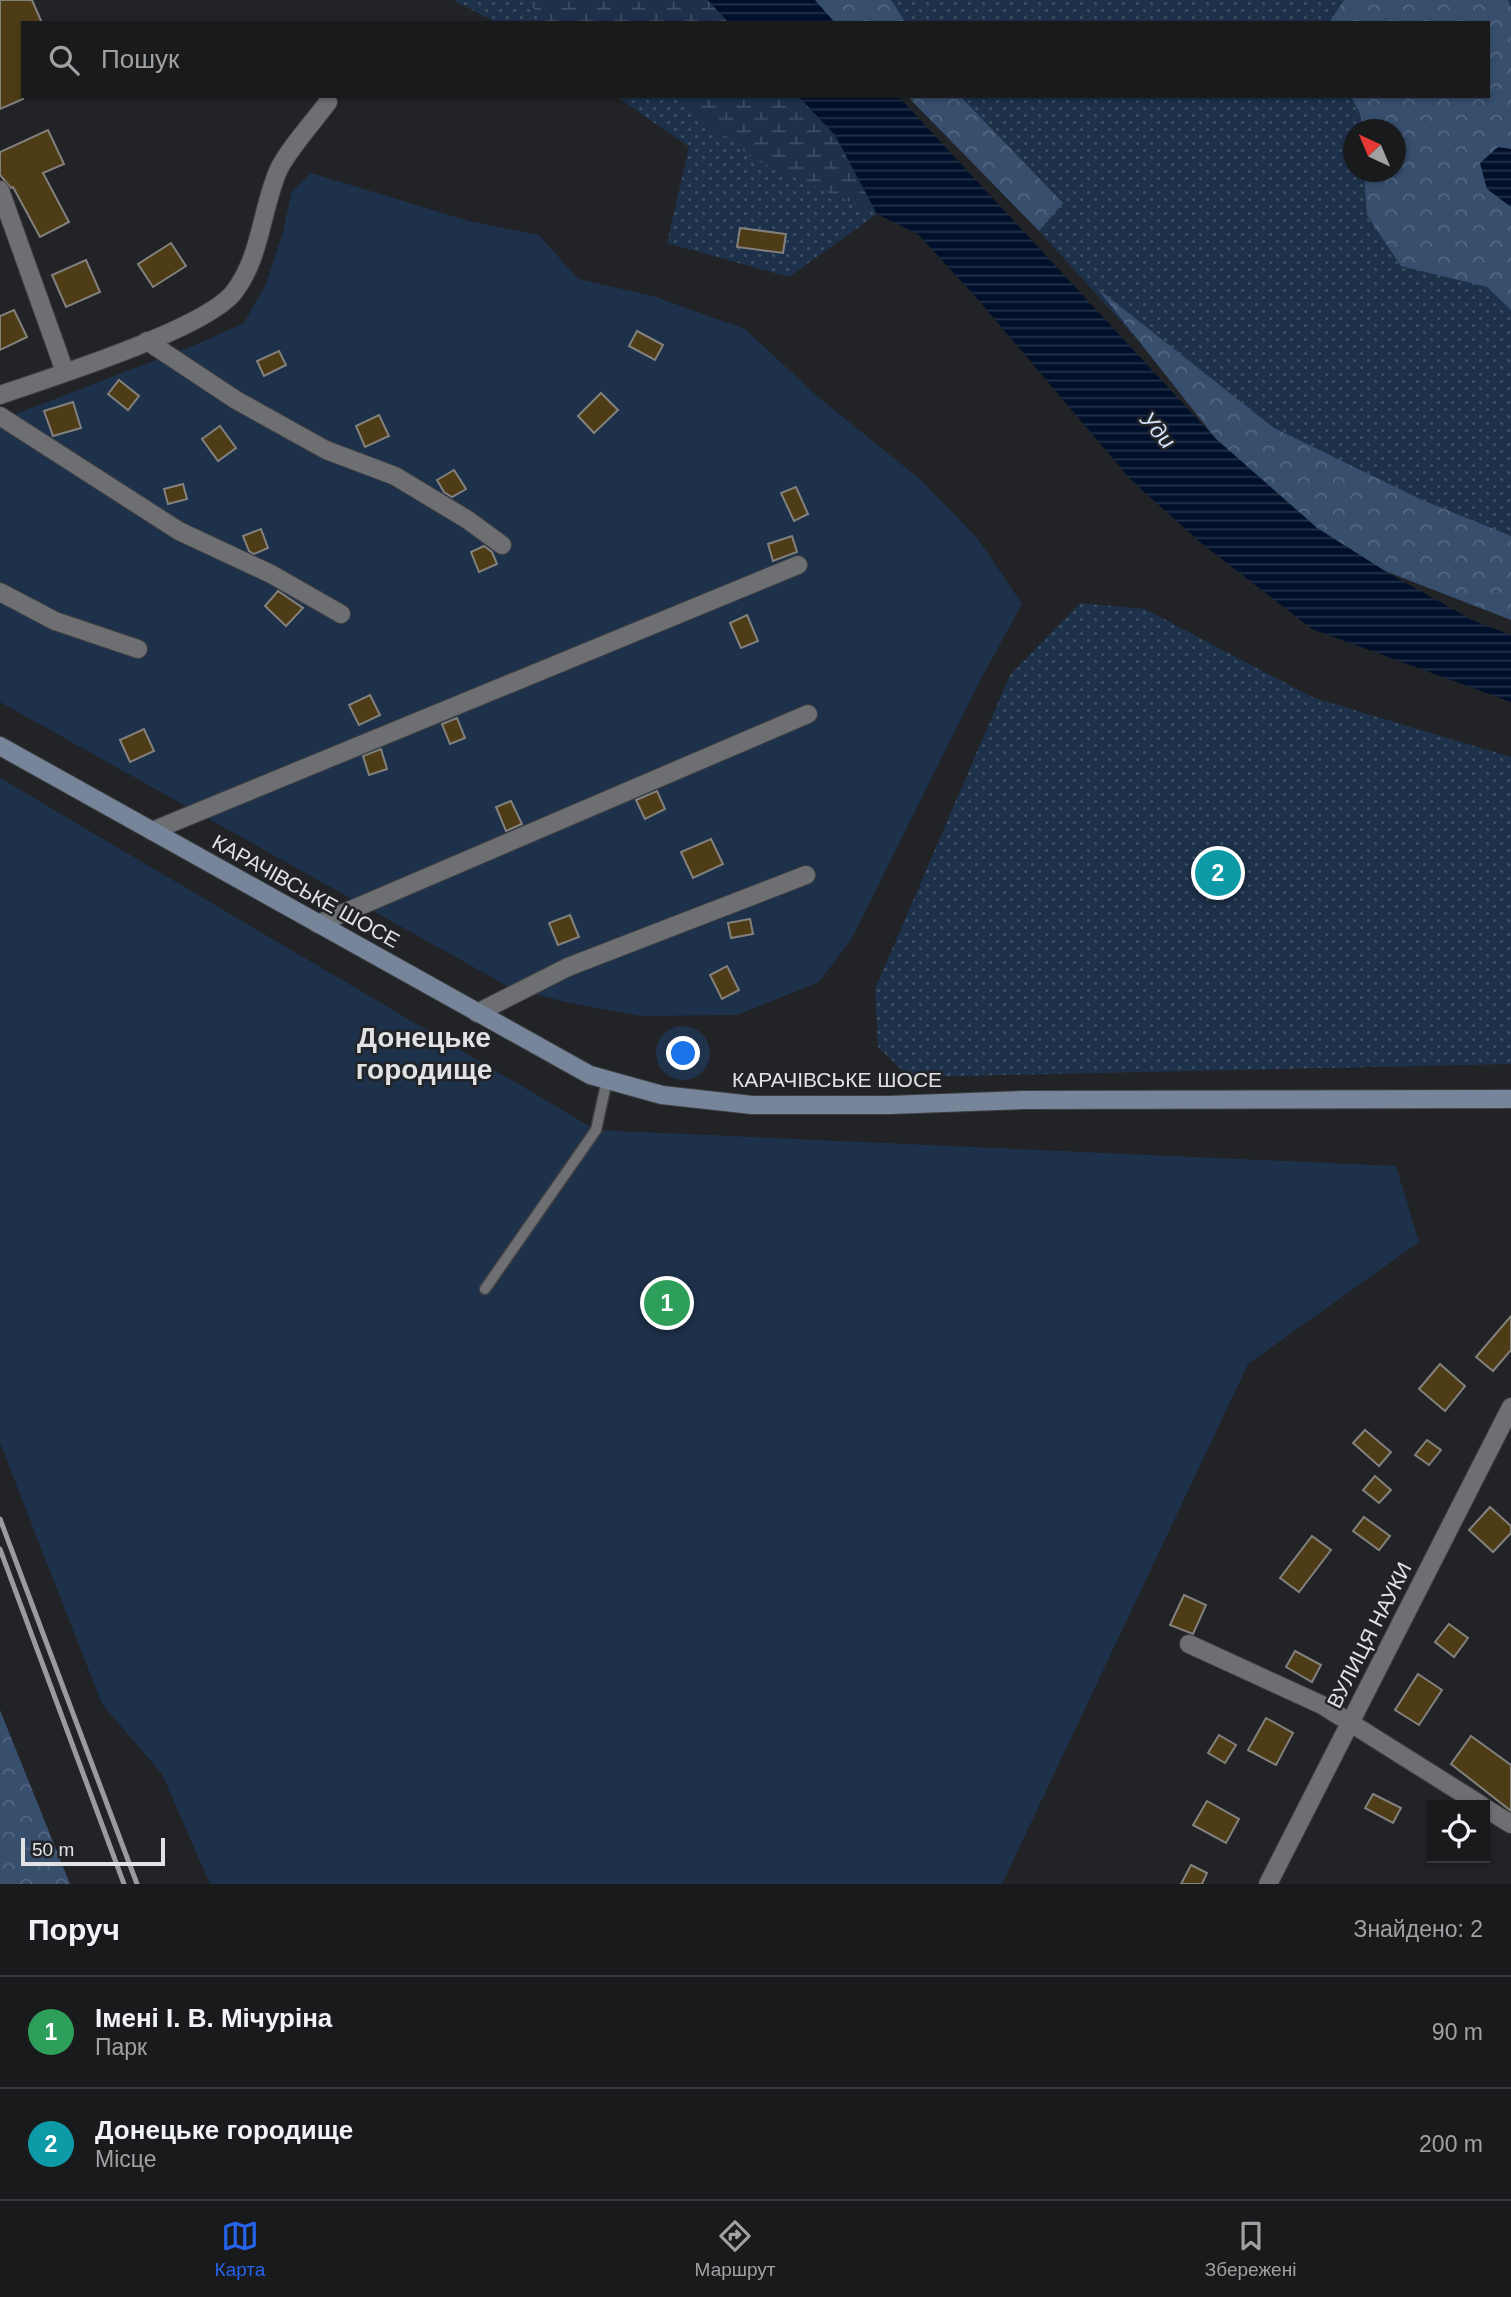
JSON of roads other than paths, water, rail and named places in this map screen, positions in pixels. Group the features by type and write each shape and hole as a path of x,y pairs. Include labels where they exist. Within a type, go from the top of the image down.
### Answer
{"main road":[{"name":"КАРАЧІВСЬКЕ ШОСЕ","path":"0,746 590,1075 662,1095 752,1105 890,1105 1023,1100 1511,1099"}],"street":[{"path":"0,395 147,341 214,311 234,292 253,256 278,170 328,102"},
{"path":"0,190 65,372"},
{"path":"147,341 236,400 326,450 395,476 468,520 502,545"},
{"path":"0,416 179,531 271,573 341,614"},
{"path":"152,831 798,565"},
{"path":"0,592 55,621 138,649"},
{"path":"318,924 808,714"},
{"path":"477,1013 568,967 806,875"},
{"name":"ВУЛИЦЯ НАУКИ","path":"1268,1884 1511,1407"},
{"path":"1189,1644 1322,1705 1472,1800"},
{"path":"1490,1811 1511,1824"}],"lane":[{"path":"485,1289 596,1130 607,1080"}],"water":[{"path":"708,0 815,0 833,21 727,21"},
{"name":"Уди","path":"800,98 900,98 1216,439 1317,528 1385,571 1472,620 1511,635 1511,702 1312,629 1201,543 1131,480 981,303 919,235 877,214 835,135"},
{"path":"1498,147 1511,149 1511,207 1487,189 1480,163"}],"railway":[{"path":"0,1519 137,1884"},
{"path":"0,1549 124,1884"}],"place":[{"name":"Донецьке городище","path":"1218,873"},
{"name":"Імені І. В. Мічуріна","path":"667,1303"}],"district":[{"name":"Донецьке городище","path":"424,1053"}]}
